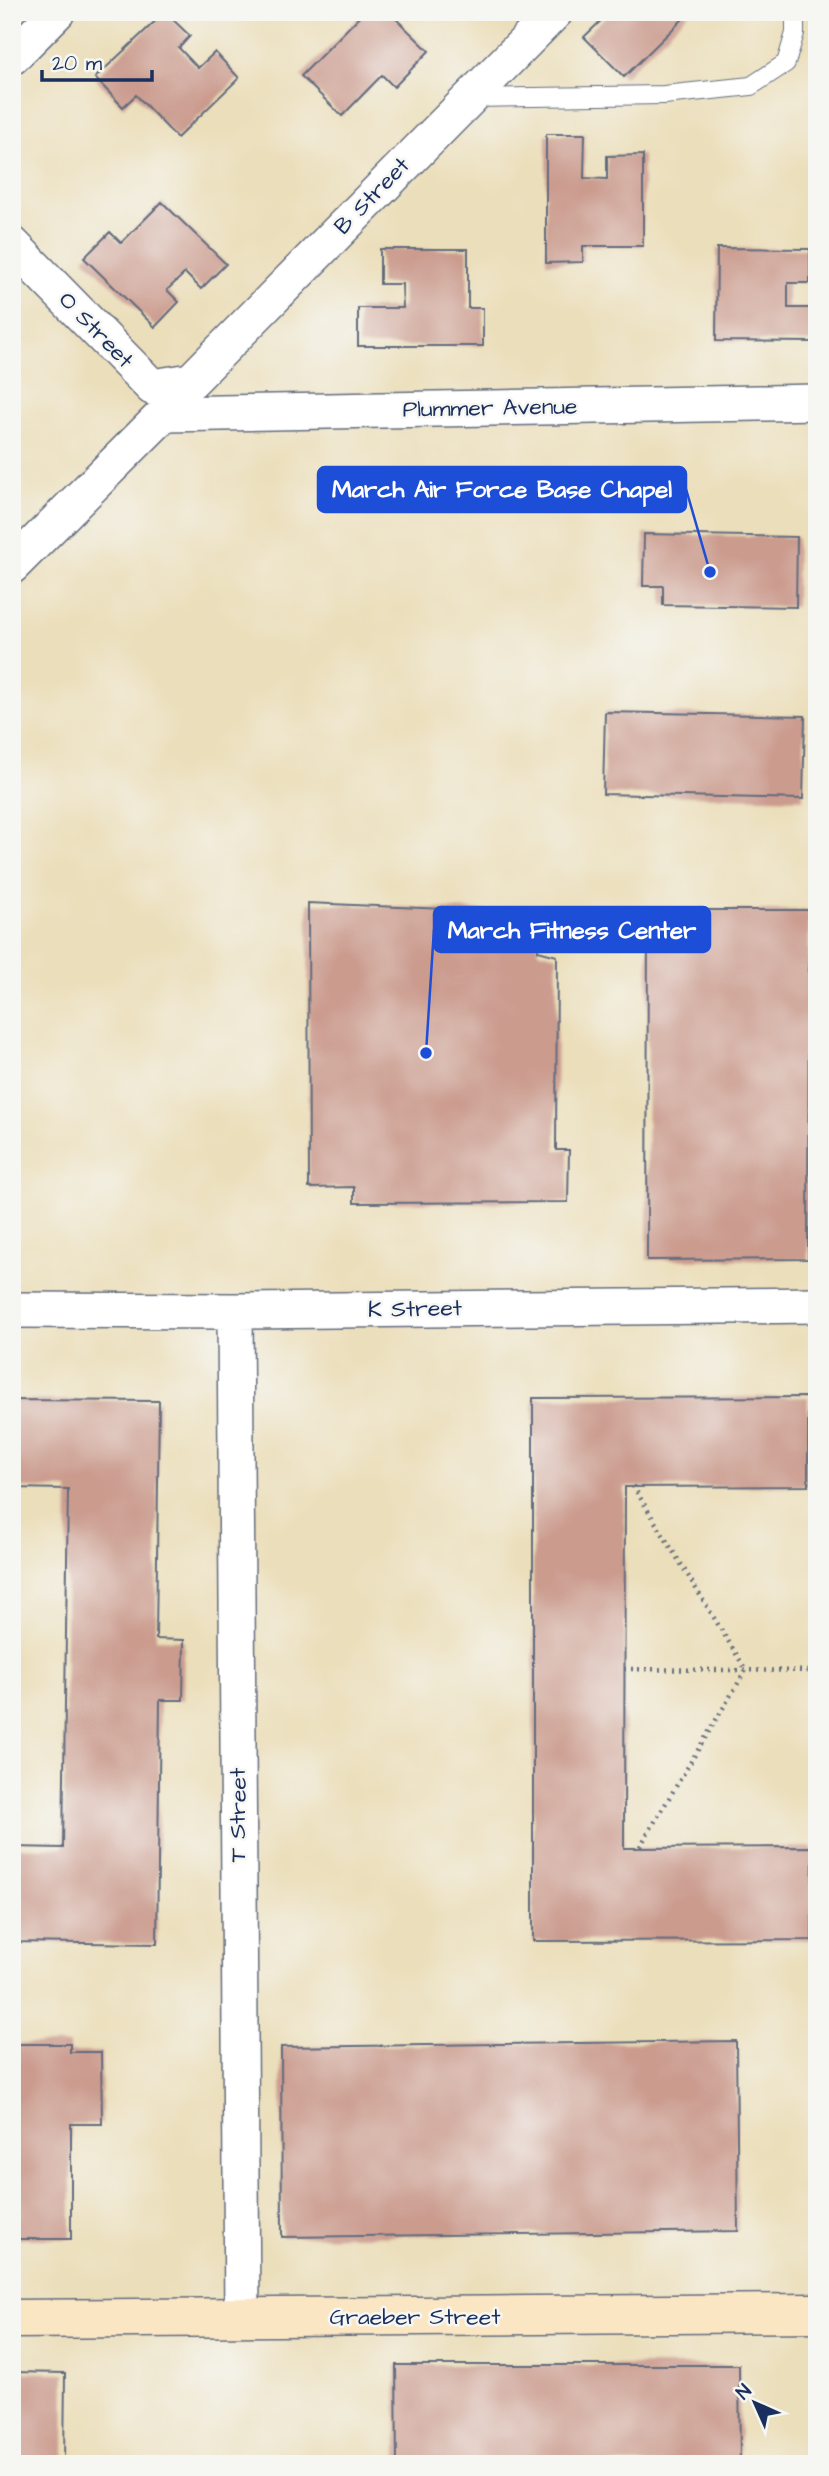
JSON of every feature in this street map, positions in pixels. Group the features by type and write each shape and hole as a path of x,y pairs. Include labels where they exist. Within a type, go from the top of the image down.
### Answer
{"street":[{"path":"12,57 57,12"},
{"name":"B Street","path":"191,381 555,12"},
{"name":"O Street","path":"12,244 152,387 191,381"},
{"name":"Plummer Avenue","path":"12,566 164,414 817,402"},
{"name":"K Street","path":"12,1310 235,1311 817,1305"},
{"name":"T Street","path":"235,1311 242,2318"},
{"name":"Graeber Street","path":"12,2319 817,2313"}],"lane":[{"path":"468,98 664,95 751,86 786,63 795,33 794,12"}],"path":[{"path":"632,1486 746,1670"},
{"path":"624,1669 817,1671"},
{"path":"639,1848 746,1670"}],"building":[{"path":"165,12 190,36 179,48 198,68 215,52 239,78 177,138 136,95 123,107 95,78"},
{"path":"364,12 389,12 429,51 394,87 382,75 342,116 301,76"},
{"path":"610,12 690,12 624,77 584,37"},
{"path":"546,134 585,134 584,178 607,179 607,156 643,155 643,246 583,246 583,262 546,263"},
{"path":"162,202 226,264 201,289 185,273 167,290 179,302 155,327 84,258 110,232 121,243"},
{"path":"717,248 810,249 810,283 788,283 788,308 817,308 817,342 716,341"},
{"path":"380,249 468,249 468,308 483,308 483,346 358,346 358,308 403,308 402,284 380,284"},
{"path":"644,534 797,537 796,607 663,605 663,586 643,586"},
{"path":"605,712 805,716 803,799 603,794"},
{"path":"308,903 538,913 538,951 557,956 556,1150 569,1150 568,1202 354,1203 354,1187 309,1188"},
{"path":"648,910 809,910 808,1259 647,1260"},
{"path":"808,1397 808,1486 625,1487 624,1848 813,1847 812,1940 533,1941 533,1398"},
{"path":"12,1400 159,1401 156,1639 184,1640 183,1700 160,1700 157,1944 12,1942 12,1847 63,1848 68,1489 12,1488"},
{"path":"736,2041 738,2231 282,2237 281,2047"},
{"path":"12,2044 70,2044 70,2052 101,2052 102,2124 71,2124 71,2239 12,2239"},
{"path":"396,2365 739,2365 740,2464 397,2464"},
{"path":"12,2372 65,2373 64,2464 12,2464"}],"place":[{"name":"March Air Force Base Chapel","path":"710,572"},
{"name":"March Fitness Center","path":"426,1053"}]}
